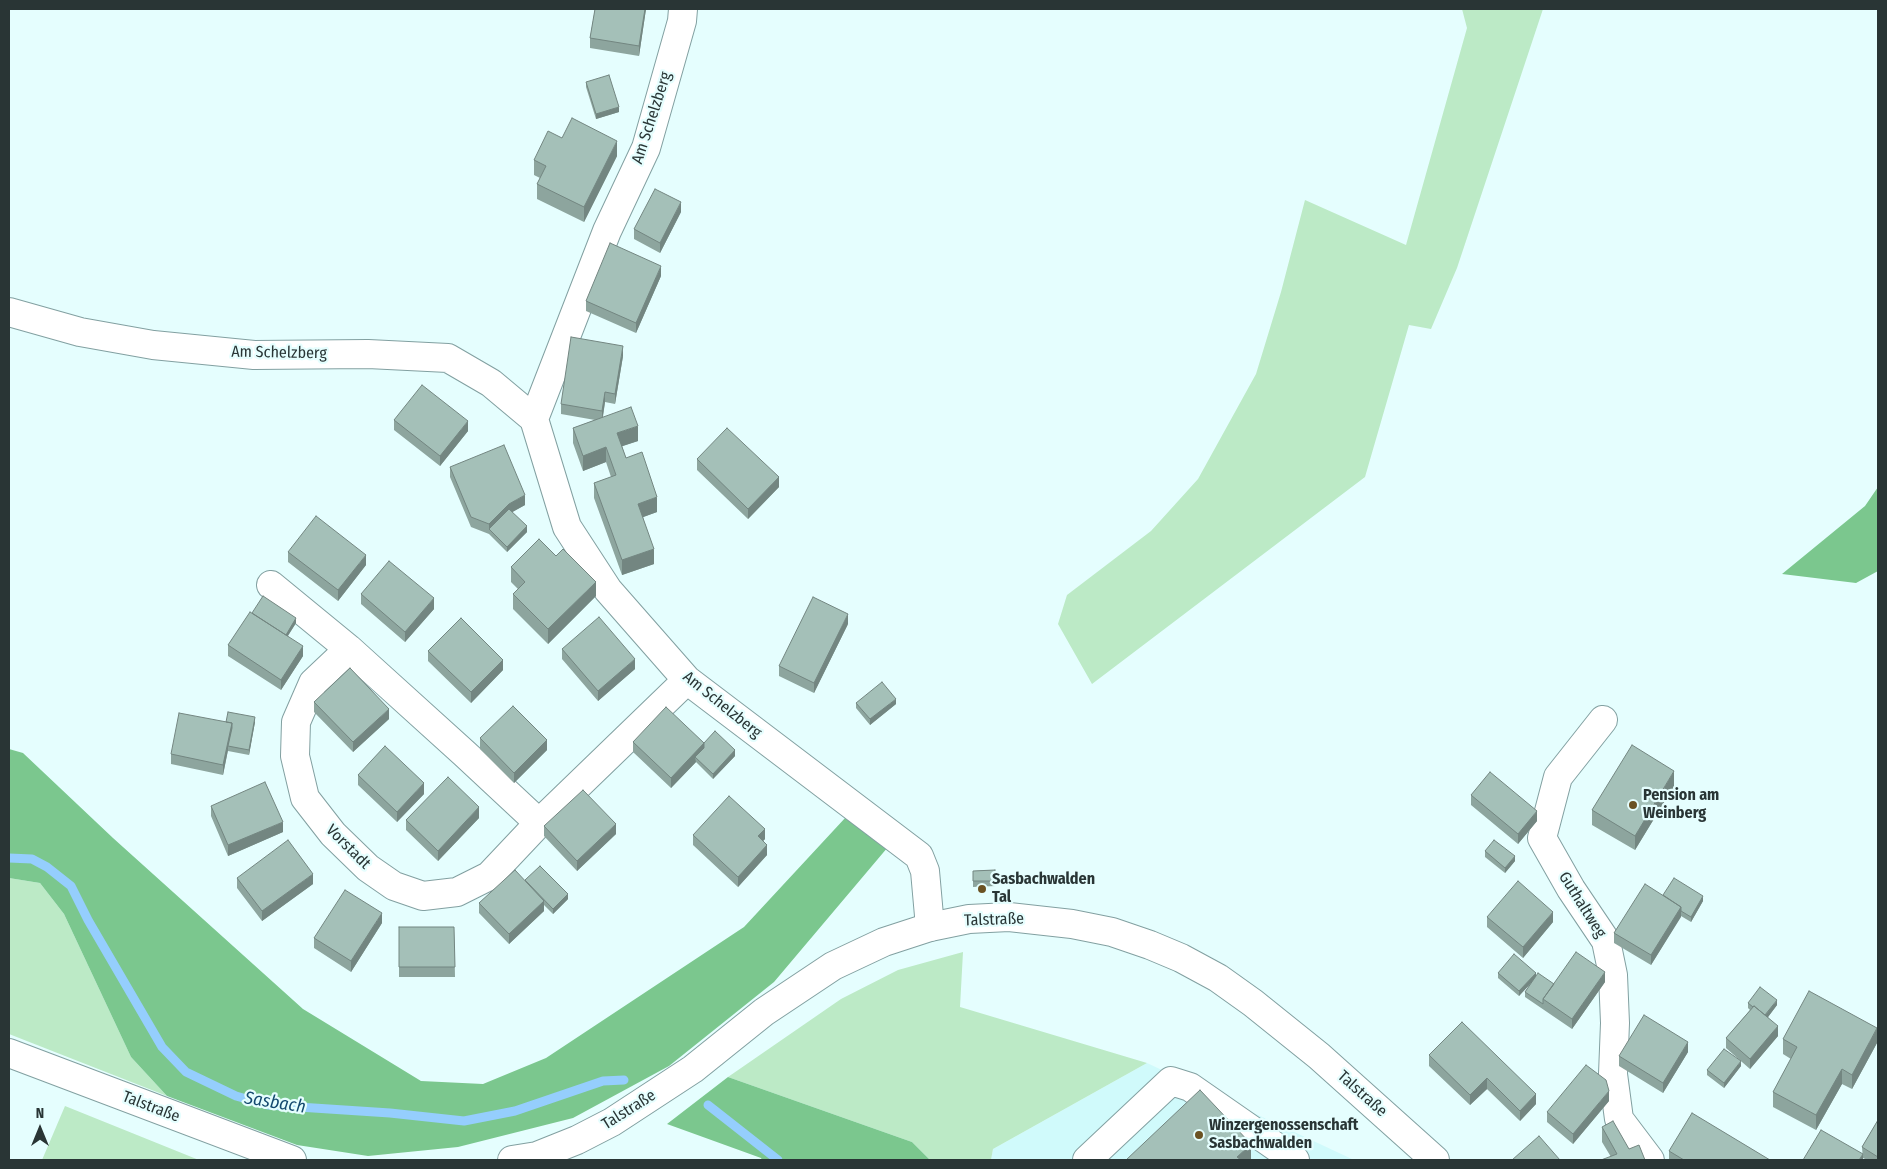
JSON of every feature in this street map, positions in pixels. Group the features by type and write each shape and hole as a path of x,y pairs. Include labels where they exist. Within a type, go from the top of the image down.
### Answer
{"street":[{"name":"Am Schelzberg","path":"534,419 607,231 646,148 682,21 683,9"},
{"name":"Am Schelzberg","path":"9,312 80,332 153,345 254,355 368,354 448,358 491,383 534,419 566,527 608,590 687,680 919,856 925,871 930,927"},
{"path":"271,585 349,649 538,823"},
{"name":"Vorstadt","path":"349,649 313,683 296,722 295,756 305,798 333,834 368,868 394,886 423,896 457,892 489,876 538,823 687,680"},
{"name":"Guthaltweg","path":"1603,720 1558,777 1542,838 1571,889 1606,941 1612,975 1615,1023 1612,1074 1619,1119 1650,1160"},
{"name":"Talstraße","path":"512,1160 537,1156 577,1140 612,1122 693,1069 764,1012 833,966 884,942 930,927 969,918 1009,917 1064,923 1112,932 1181,958 1218,978 1253,1003 1319,1056 1435,1160"},
{"name":"Talstraße","path":"9,1053 292,1160"},
{"path":"1086,1160 1171,1082 1190,1087 1295,1160"}],"shaded area":[{"path":"1147,1063 1354,1160 991,1160 993,1149"}],"green space":[{"path":"1462,9 1543,9 1457,268 1431,329 1409,325 1365,477 1092,684 1058,624 1067,595 1151,531 1198,479 1256,374 1281,292 1305,200 1406,245 1467,28"},
{"path":"1878,487 1878,571 1856,583 1782,574 1865,506"},
{"path":"9,749 23,753 113,838 303,1009 421,1081 483,1084 546,1058 744,927 846,817 888,847 774,982 669,1066 573,1118 458,1147 368,1156 297,1145 167,1096 131,1057 64,914 40,883 9,878"},
{"path":"9,878 40,883 64,914 131,1057 167,1096 9,1034"},
{"path":"963,952 960,1007 1147,1063 993,1149 991,1160 930,1160 912,1142 728,1077 841,999 898,970"},
{"path":"728,1077 912,1142 930,1160 762,1160 761,1158 667,1124"},
{"path":"65,1106 199,1160 42,1160"}],"building":[{"path":"595,9 645,9 639,46 590,38"},
{"path":"609,75 619,107 596,114 586,82"},
{"path":"572,118 617,141 584,207 537,184 546,166 534,160 548,131 562,138"},
{"path":"655,189 681,202 660,243 634,229"},
{"path":"610,243 661,266 636,323 586,301"},
{"path":"571,337 623,346 615,394 605,392 602,411 561,404"},
{"path":"422,385 468,421 440,456 394,420"},
{"path":"631,407 638,426 617,433 626,458 642,452 657,497 638,504 654,549 622,560 594,483 616,475 606,447 583,456 573,428"},
{"path":"727,428 779,477 748,509 697,459"},
{"path":"504,445 525,495 509,504 489,524 471,517 450,467"},
{"path":"509,509 527,526 507,547 489,529"},
{"path":"316,516 366,555 338,590 288,552"},
{"path":"539,539 556,556 563,549 596,582 548,629 513,594 525,582 511,567"},
{"path":"389,561 434,598 405,632 361,594"},
{"path":"263,596 296,618 286,635 252,613"},
{"path":"813,597 848,614 814,683 779,666"},
{"path":"250,612 303,646 281,680 228,645"},
{"path":"599,617 635,659 598,691 562,649"},
{"path":"461,618 503,660 471,692 428,651"},
{"path":"350,668 389,709 353,742 314,702"},
{"path":"882,682 896,699 870,719 856,703"},
{"path":"513,706 547,740 514,773 480,738"},
{"path":"666,707 704,743 671,778 633,742"},
{"path":"228,712 255,717 249,750 228,746 232,723 226,722"},
{"path":"179,713 232,723 223,765 171,754"},
{"path":"715,731 735,750 713,774 695,757 704,748 704,743"},
{"name":"Pension am Weinberg","path":"1632,745 1674,771 1635,836 1592,810"},
{"path":"385,746 424,783 397,812 358,775"},
{"path":"1490,772 1537,811 1518,834 1471,795"},
{"path":"448,777 479,807 438,851 406,820"},
{"path":"265,782 283,822 228,845 211,806"},
{"path":"583,790 616,824 577,861 544,826"},
{"path":"729,796 765,829 758,836 767,845 738,877 693,835"},
{"path":"288,840 313,874 262,911 237,878"},
{"path":"1494,840 1515,856 1505,868 1485,851"},
{"path":"540,866 568,894 553,909 525,880"},
{"path":"515,870 544,901 509,934 479,903"},
{"path":"995,870 996,881 973,881 973,871"},
{"path":"1674,878 1703,896 1691,917 1681,911 1681,907 1663,895"},
{"path":"1518,881 1553,912 1523,947 1487,917"},
{"path":"1645,884 1681,907 1651,955 1614,933"},
{"path":"345,890 382,913 351,961 314,938"},
{"path":"399,927 454,927 455,967 399,967"},
{"path":"1576,952 1605,972 1572,1019 1543,999"},
{"path":"1514,954 1536,973 1519,991 1498,973"},
{"path":"1538,973 1554,984 1543,999 1543,1004 1525,992"},
{"path":"1760,987 1777,1000 1765,1015 1748,1003"},
{"path":"1809,991 1877,1028 1852,1075 1842,1069 1816,1115 1773,1092 1797,1047 1783,1039"},
{"path":"1754,1006 1778,1026 1750,1059 1726,1038"},
{"path":"1644,1015 1688,1042 1663,1083 1619,1056"},
{"path":"1462,1022 1536,1094 1520,1111 1487,1078 1470,1095 1429,1055"},
{"path":"1724,1049 1741,1061 1724,1083 1707,1070"},
{"path":"1586,1065 1606,1080 1609,1091 1573,1134 1547,1112"},
{"path":"1200,1090 1251,1144 1237,1157 1241,1160 1126,1160"},
{"path":"1692,1113 1770,1160 1684,1160 1669,1151"},
{"path":"1878,1120 1878,1157 1862,1147"},
{"path":"1613,1121 1629,1149 1639,1145 1645,1160 1601,1160 1617,1154 1602,1127"},
{"path":"1821,1130 1863,1154 1859,1160 1803,1160"},
{"path":"1539,1136 1560,1160 1512,1160"}],"waterway":[{"name":"Sasbach","path":"9,858 32,859 47,867 71,886 88,920 162,1047 186,1072 236,1096 268,1105 390,1113 464,1121 515,1111 603,1081 624,1080"},
{"name":"Sasbach","path":"708,1105 778,1160"}],"place":[{"name":"Pension am Weinberg","path":"1633,805"},
{"name":"Sasbachwalden Tal","path":"982,889"},
{"name":"Winzergenossenschaft Sasbachwalden","path":"1199,1135"}]}
